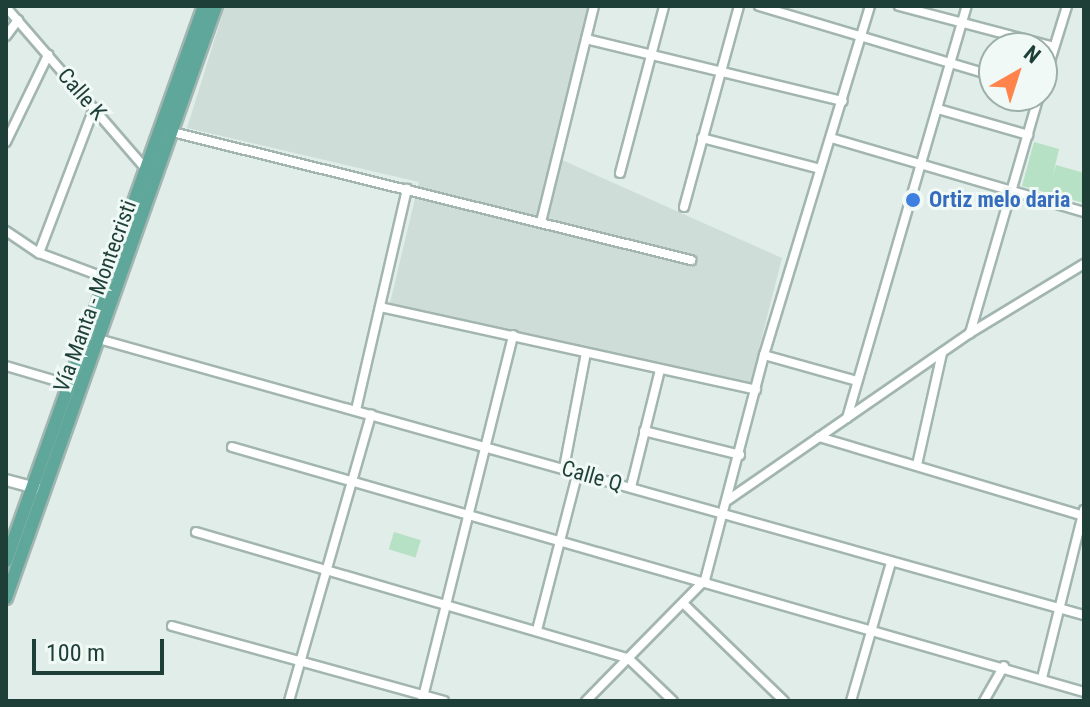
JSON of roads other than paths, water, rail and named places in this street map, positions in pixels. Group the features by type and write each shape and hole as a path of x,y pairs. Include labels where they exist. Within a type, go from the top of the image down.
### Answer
{"main road":[{"name":"Vía Manta - Montecristi","path":"169,131 204,6"},
{"name":"Vía Manta - Montecristi","path":"6,598 40,489 216,6"},
{"name":"Vía Manta - Montecristi","path":"6,561 40,489"}],"street":[{"path":"541,222 594,6"},
{"path":"620,173 664,6"},
{"path":"684,207 739,6"},
{"path":"759,6 978,71"},
{"path":"586,701 685,605 705,580 764,355 870,6"},
{"path":"899,6 996,32"},
{"path":"847,418 967,6"},
{"path":"1058,34 1067,6"},
{"name":"Calle K","path":"6,7 153,177"},
{"path":"6,36 18,20"},
{"path":"586,39 843,101"},
{"path":"6,142 48,55"},
{"path":"39,253 94,108"},
{"path":"938,109 1028,135"},
{"path":"970,333 1034,112"},
{"path":"169,131 691,260"},
{"path":"702,138 820,169"},
{"path":"831,138 1084,212"},
{"path":"356,410 407,189"},
{"path":"6,231 39,253 114,281"},
{"path":"728,500 970,333 1084,264"},
{"path":"380,307 756,390"},
{"path":"423,698 449,605 513,335"},
{"name":"Calle Q","path":"94,338 725,512 1084,615"},
{"path":"917,465 942,352"},
{"path":"564,468 586,353"},
{"path":"764,355 857,381"},
{"path":"6,366 77,387"},
{"path":"631,487 660,370"},
{"path":"289,701 371,415"},
{"path":"644,431 740,455"},
{"path":"819,437 1083,514 1042,678"},
{"path":"232,447 470,512 1004,666 1084,692"},
{"path":"537,630 578,472"},
{"path":"6,480 40,489"},
{"path":"196,532 628,658 673,701"},
{"path":"851,701 891,562"},
{"path":"685,605 784,701"},
{"path":"172,626 423,698 444,701"},
{"path":"984,701 1004,666"}],"place":[{"name":"Ortiz melo daria","path":"913,200"}]}
